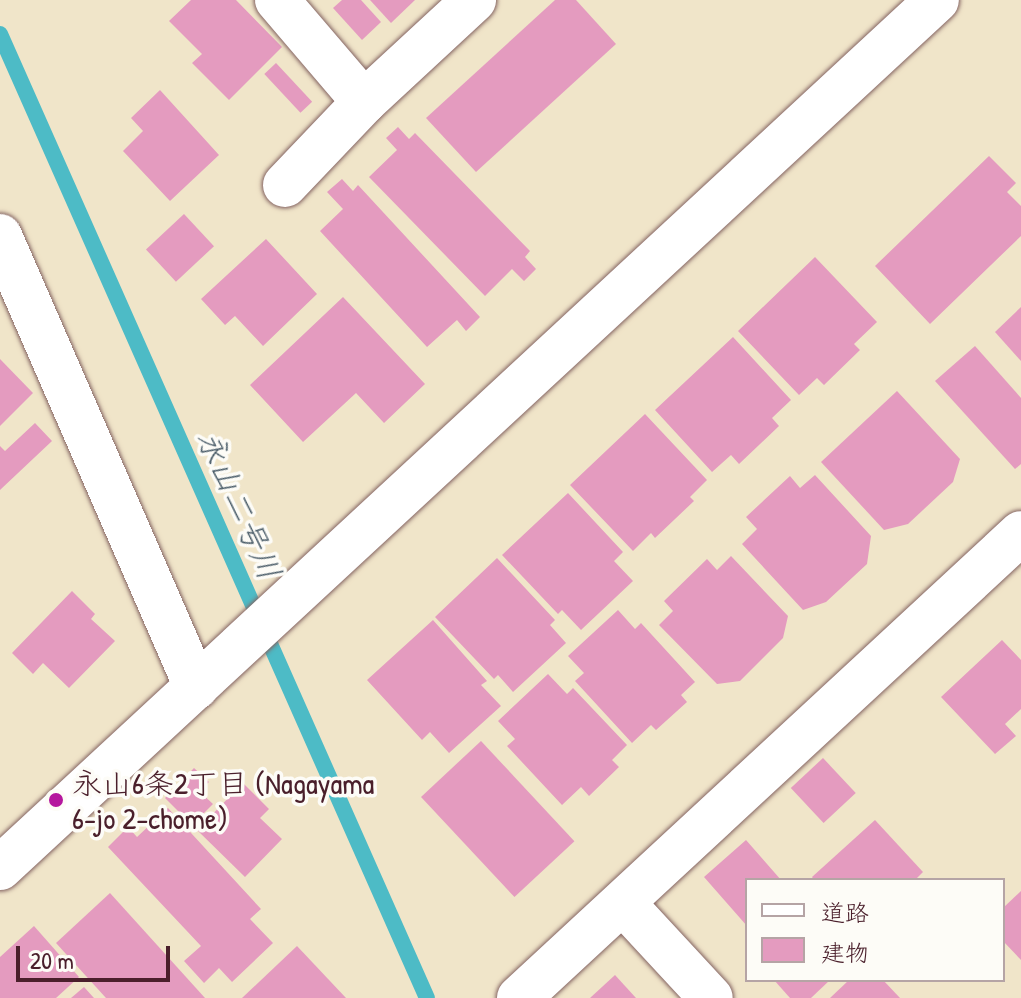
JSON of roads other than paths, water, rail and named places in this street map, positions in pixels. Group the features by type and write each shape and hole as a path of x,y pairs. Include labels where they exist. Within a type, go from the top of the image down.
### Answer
{"street":[{"path":"277,0 364,102"},
{"path":"285,185 364,102 474,0"},
{"path":"0,868 937,0"},
{"path":"3,254 209,675"},
{"path":"519,998 1021,533"},
{"path":"623,903 711,998"}],"waterway":[{"name":"永山二号川","path":"0,34 427,998"}],"place":[{"name":"永山6条2丁目 (Nagayama 6-jo 2-chome)","path":"56,800"}]}
